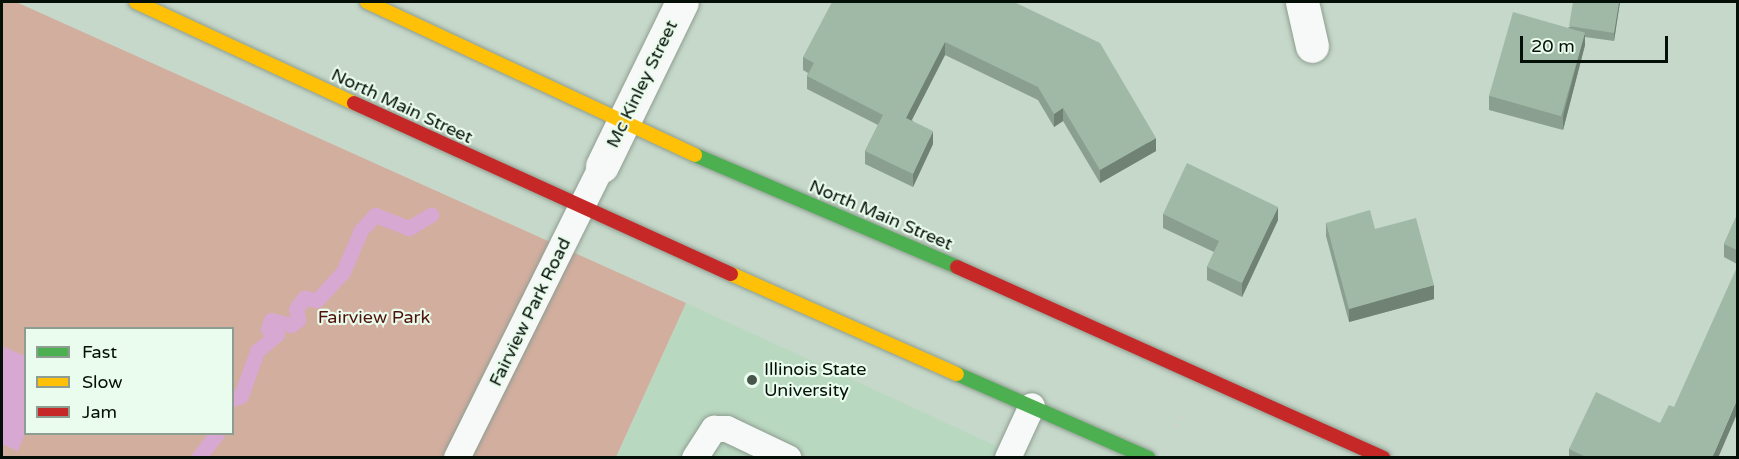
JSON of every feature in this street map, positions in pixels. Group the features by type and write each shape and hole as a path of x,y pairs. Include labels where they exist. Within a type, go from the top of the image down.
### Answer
{"main road":[{"name":"North Main Street","path":"136,2 581,208 1148,458"},
{"name":"North Main Street","path":"367,2 623,124 1142,346 1383,458"}],"street":[{"name":"Mc Kinley Street","path":"602,166 682,2"},
{"path":"1302,2 1312,46"}],"lane":[{"name":"Fairview Park Road","path":"457,458 602,166"},
{"path":"1008,458 1032,406"},
{"path":"695,458 714,429 728,429 788,458"}],"shaded area":[{"name":"Illinois State University","path":"686,303 1020,457 616,458"},
{"path":"2,346 24,356 24,435 18,451 2,444"}],"green space":[{"name":"Fairview Park","path":"2,2 16,2 686,303 616,457 2,457"}],"building":[{"path":"832,2 1014,2 1100,43 1156,138 1100,170 1063,108 1054,114 1038,87 945,42 906,118 933,131 913,174 865,151 883,115 807,76 814,63 803,57"},
{"path":"1573,2 1619,2 1614,33 1569,26"},
{"path":"1513,12 1585,33 1561,116 1489,96"},
{"path":"1187,163 1278,207 1242,283 1207,267 1219,241 1163,214"},
{"path":"1370,210 1375,229 1416,218 1434,285 1349,309 1326,223"},
{"path":"1737,215 1737,250 1724,244"},
{"path":"1737,267 1737,400 1712,458 1588,458 1569,449 1596,392 1660,423 1669,405 1674,407"}],"waterway":[{"path":"234,398 241,396 257,351 277,334 268,329 271,320 291,325 298,320 296,309 304,298 317,300 343,272 361,230 375,215 409,228 431,215"},
{"path":"198,458 216,435"}],"traffic: fast":[{"path":"695,155 957,267"},
{"path":"957,374 1148,458"}],"traffic: slow":[{"path":"136,2 354,103"},
{"path":"367,2 695,155"},
{"path":"731,274 957,374"}],"traffic: jam":[{"path":"354,103 731,274"},
{"path":"957,267 1383,458"}],"place":[{"name":"Illinois State University","path":"752,380"}]}
